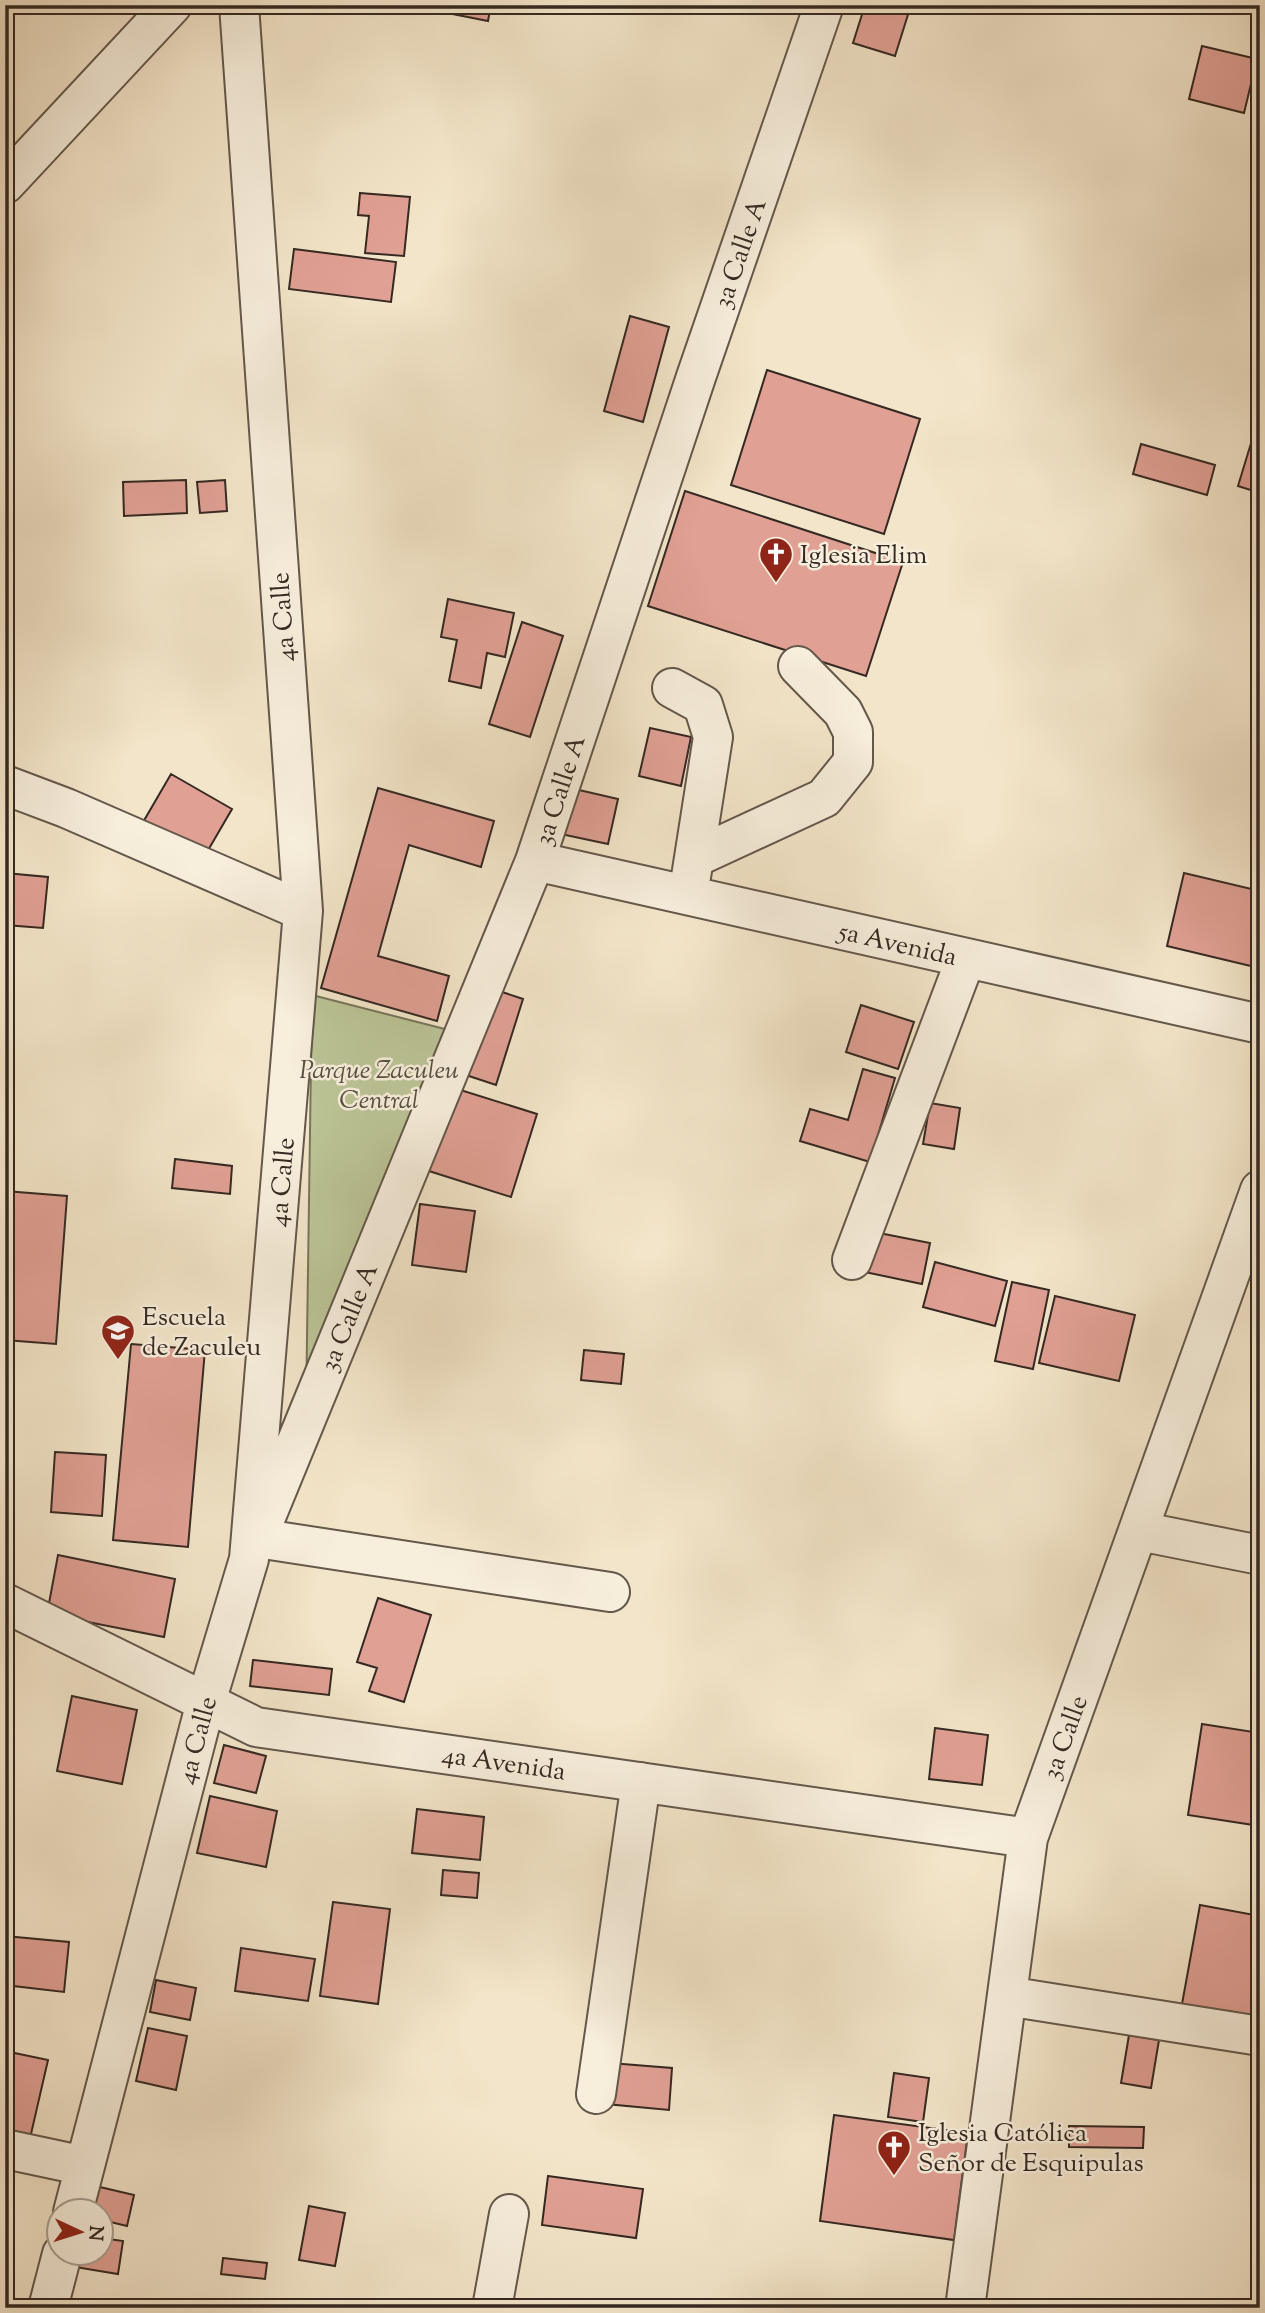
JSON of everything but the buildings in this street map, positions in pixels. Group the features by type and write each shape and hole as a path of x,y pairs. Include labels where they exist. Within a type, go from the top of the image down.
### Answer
{"street":[{"path":"5,184 172,5"},
{"name":"4a Calle","path":"76,2198 206,1703 253,1548 303,911 239,5"},
{"name":"3a Calle A","path":"253,1548 535,861 696,377 824,5"},
{"path":"694,858 824,798 853,762 853,732 843,712 798,666"},
{"path":"672,688 703,705 713,737 688,896"},
{"path":"5,785 66,808 303,911"},
{"name":"5a Avenida","path":"535,861 1260,1024"},
{"path":"852,1259 965,958"},
{"name":"3a Calle","path":"965,2308 1028,1838 1260,1190"},
{"path":"1139,1531 1260,1555"},
{"path":"253,1548 610,1592"},
{"name":"4a Avenida","path":"5,1603 256,1727 1028,1838"},
{"path":"596,2094 641,1782"},
{"path":"1007,1996 1260,2036"},
{"path":"5,2149 85,2166"},
{"path":"492,2308 509,2214"},
{"path":"48,2308 58,2268"}],"green space":[{"name":"Parque Zaculeu Central","path":"312,995 472,1036 306,1407"}],"place":[{"name":"Iglesia Elim","path":"776,584"},
{"name":"Escuela de Zaculeu","path":"118,1361"},
{"name":"Iglesia Católica Señor de Esquipulas","path":"894,2177"}]}
